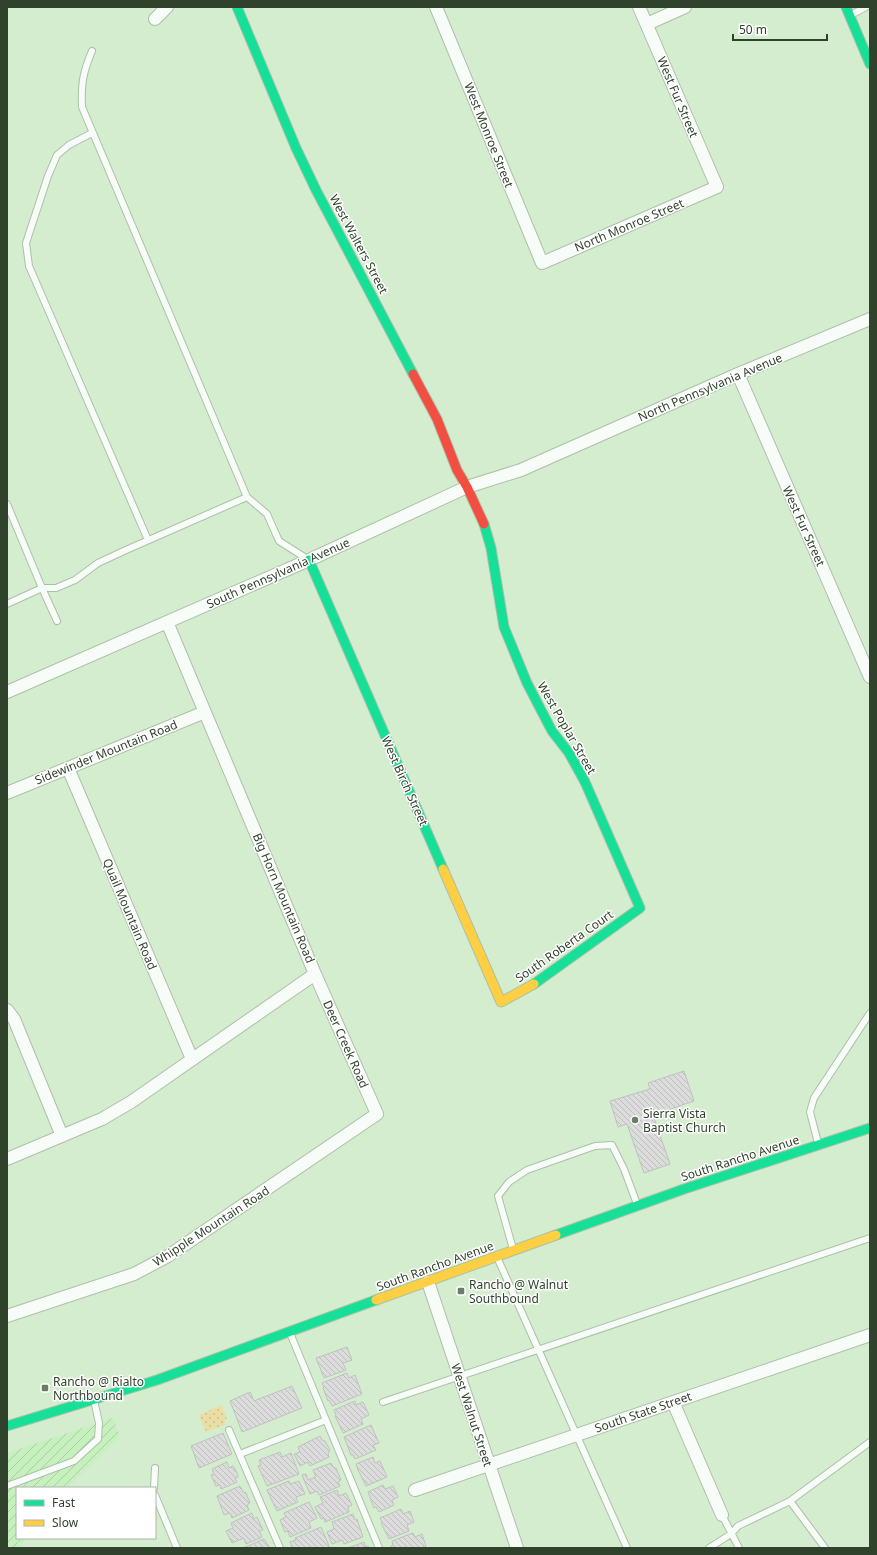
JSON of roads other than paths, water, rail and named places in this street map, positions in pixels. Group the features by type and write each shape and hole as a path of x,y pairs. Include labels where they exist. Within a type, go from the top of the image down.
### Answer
{"street":[{"path":"155,19 166,7"},
{"name":"West Walters Street","path":"238,7 296,148 430,406 457,470 468,487"},
{"name":"West Monroe Street","path":"436,7 542,263"},
{"name":"West Fur Street","path":"639,7 717,187"},
{"path":"647,24 685,7"},
{"path":"848,11 870,64"},
{"name":"North Monroe Street","path":"542,263 717,187"},
{"name":"North Pennsylvania Avenue","path":"550,457 738,374 870,319"},
{"name":"West Fur Street","path":"738,374 870,677"},
{"name":"South Pennsylvania Avenue","path":"7,692 309,560 468,487 521,470 550,457"},
{"name":"West Poplar Street","path":"468,487 484,525 491,548 504,627 527,683 541,710 552,731 569,753 585,782 640,908"},
{"name":"West Birch Street","path":"309,560 501,1002"},
{"name":"Big Horn Mountain Road","path":"7,1159 102,1119 131,1102 316,974 168,622"},
{"name":"Sidewinder Mountain Road","path":"7,793 205,712"},
{"name":"Quail Mountain Road","path":"68,768 192,1059"},
{"name":"South Roberta Court","path":"501,1002 538,982 587,944 640,908"},
{"name":"Deer Creek Road","path":"316,974 377,1114"},
{"path":"7,1010 14,1019 62,1136"},
{"name":"Whipple Mountain Road","path":"7,1316 134,1274 168,1256 377,1114"},
{"name":"South Rancho Avenue","path":"7,1425 157,1380 684,1189 870,1128"},
{"name":"West Walnut Street","path":"428,1282 517,1548"},
{"name":"South State Street","path":"415,1490 870,1335"},
{"path":"673,1402 722,1515"}],"lane":[{"path":"848,11 866,7"},
{"path":"92,52 85,66 81,87 82,107 92,134 246,497 267,514 279,541 309,560"},
{"path":"92,134 69,144 57,155 48,176 26,243 26,254 29,266 148,540"},
{"path":"7,604 42,588 56,588 75,580 98,563 246,497"},
{"path":"7,504 57,621"},
{"path":"819,1145 810,1112 814,1098 870,1013"},
{"path":"513,1251 498,1196 509,1182 527,1170 595,1146 612,1145 624,1169 638,1206"},
{"path":"383,1402 870,1238"},
{"path":"497,1257 627,1548"},
{"path":"289,1331 379,1548"},
{"path":"7,1486 74,1461 98,1439 100,1423 94,1399"},
{"path":"240,1454 326,1420"},
{"path":"229,1430 280,1548"},
{"path":"709,1548 731,1534 738,1526 790,1501 870,1442"},
{"path":"154,1487 155,1468"},
{"path":"156,1496 177,1548"},
{"path":"790,1501 825,1548"},
{"path":"722,1515 739,1548"}],"place":[{"name":"Sierra Vista Baptist Church","path":"635,1120"},
{"name":"Rancho @ Walnut Southbound","path":"461,1291"},
{"name":"Rancho @ Rialto Northbound","path":"45,1388"}]}
